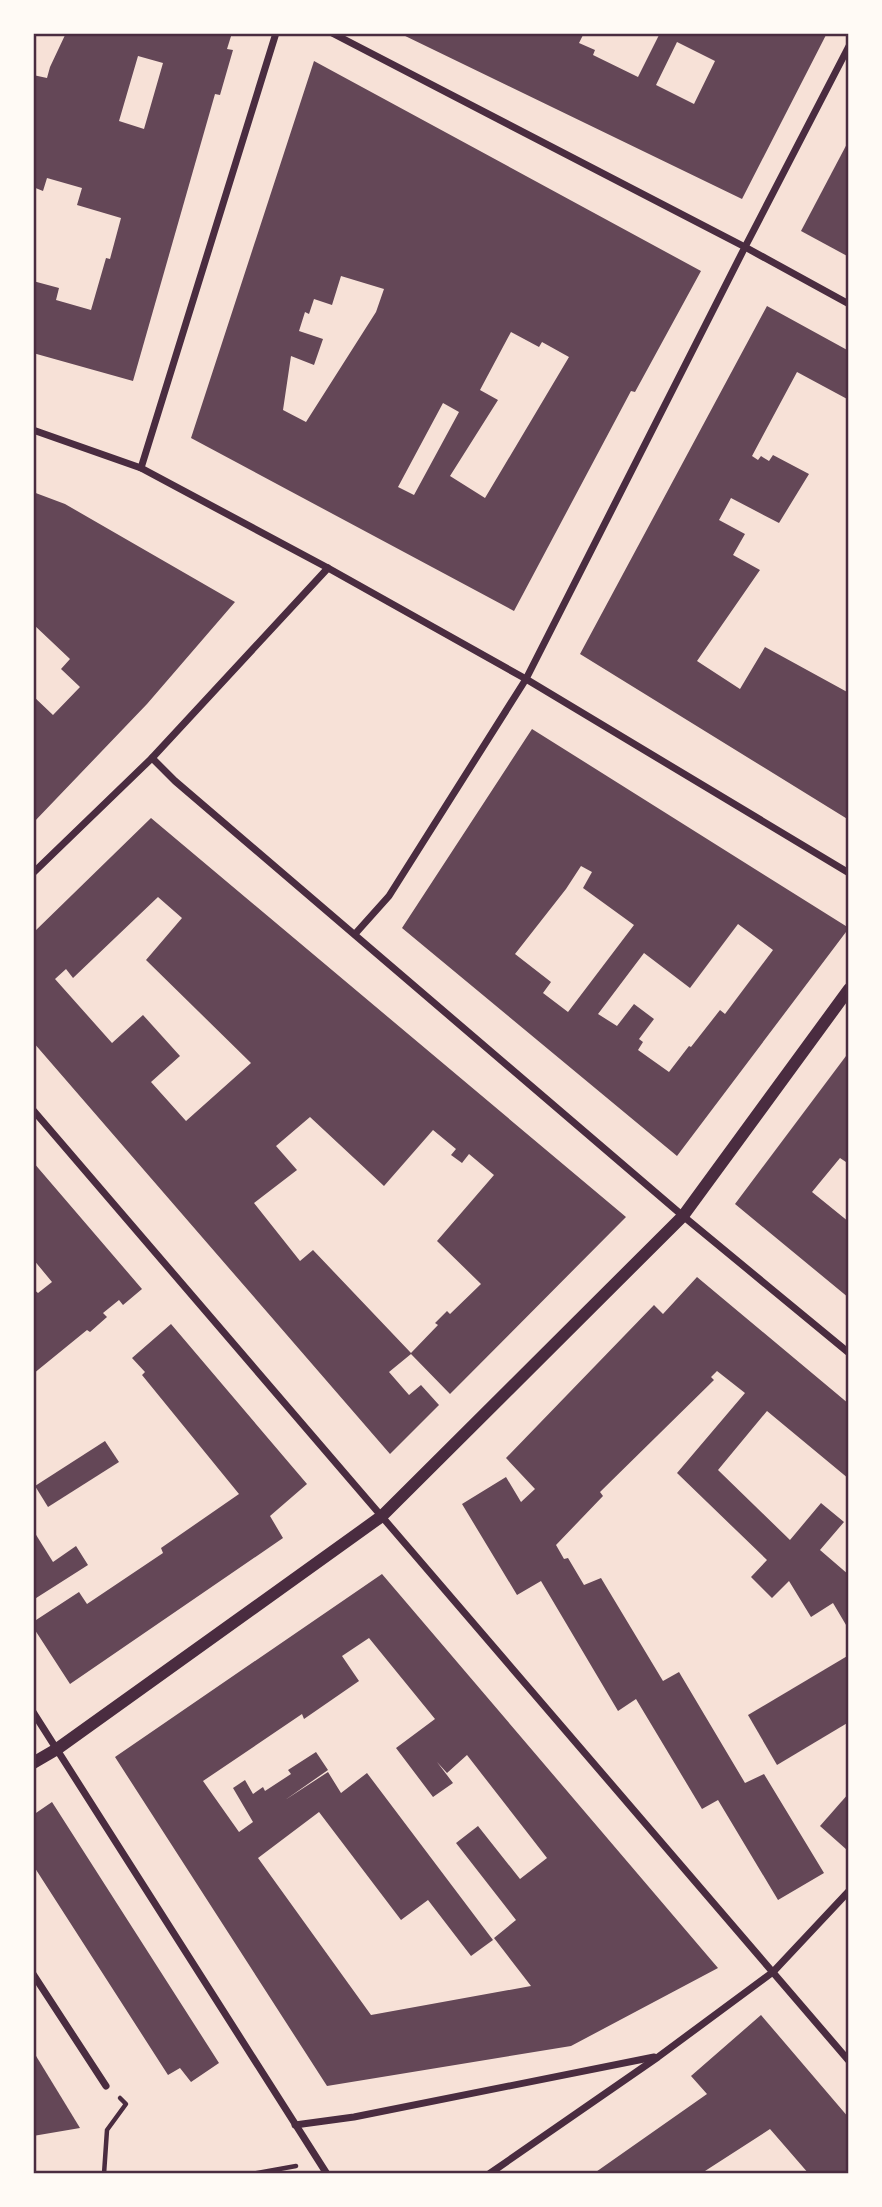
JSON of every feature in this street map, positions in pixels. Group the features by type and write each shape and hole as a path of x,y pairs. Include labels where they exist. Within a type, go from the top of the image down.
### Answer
{"street":[{"path":"141,468 276,33"},
{"path":"332,33 745,247 849,304"},
{"path":"355,934 389,896 526,679 849,47"},
{"path":"33,430 141,468 328,568 526,679 849,873"},
{"path":"33,873 152,758 328,568"},
{"path":"152,758 683,1216 849,1353"},
{"path":"33,1763 57,1749 382,1516 683,1216 849,989"},
{"path":"33,1110 849,2061"},
{"path":"33,1712 327,2174"},
{"path":"489,2174 658,2057 773,1972 849,1891"},
{"path":"33,1974 106,2086"},
{"path":"295,2125 658,2057"}],"path":[{"path":"104,2174 107,2130 126,2104 106,2086"},
{"path":"252,2174 319,2162"}],"building":[{"path":"66,33 232,33 227,49 233,50 220,95 215,94 133,381 33,353 33,281 59,288 56,300 91,310 106,258 110,259 121,218 77,205 82,188 47,178 43,191 33,187 33,75 47,78","holes":["138,56 163,63 144,129 119,121"]},
{"path":"399,33 584,33 579,43 595,50 593,55 638,77 660,33 822,33 826,35 742,199","holes":["677,42 715,61 694,104 656,85"]},
{"path":"314,61 701,271 635,392 631,391 514,611 191,438","holes":["341,276 384,289 376,312 306,422 283,410 291,356 314,365 323,339 299,331 305,312 309,314 314,299 332,305","511,332 539,347 542,342 569,357 485,498 450,476 498,400 480,390","443,403 459,412 414,495 398,487"]},
{"path":"849,140 849,257 801,231"},
{"path":"767,306 849,351 849,400 797,372 752,456 758,460 761,456 769,461 773,455 809,474 779,523 731,498 719,520 745,534 733,555 760,570 697,661 740,689 765,647 849,693 849,820 580,654"},
{"path":"33,492 65,504 235,602 147,704 33,823 33,696 53,715 80,687 61,669 70,659 33,624"},
{"path":"532,729 849,928 677,1156 402,928","holes":["581,866 592,872 583,888 634,925 568,1012 543,993 551,982 515,954","738,924 773,950 725,1014 720,1010 669,1072 638,1050 643,1042 639,1039 654,1019 634,1004 617,1026 598,1014 644,953 690,988"]},
{"path":"151,818 626,1217 450,1394 411,1354 389,1372 409,1395 421,1385 439,1405 390,1454 33,1042 33,933","holes":["158,897 182,918 146,960 251,1063 186,1121 151,1082 180,1056 143,1015 112,1043 55,979 66,969 73,978","310,1117 384,1186 433,1130 456,1149 451,1155 462,1163 469,1154 494,1175 437,1241 481,1284 450,1314 447,1311 435,1323 438,1325 411,1353 313,1250 300,1261 254,1203 297,1170 276,1146"]},
{"path":"849,1052 849,1164 840,1158 812,1192 849,1222 849,1298 735,1204"},
{"path":"33,1162 142,1289 123,1305 119,1300 103,1313 107,1317 90,1332 87,1330 33,1374 33,1289 38,1293 52,1282 33,1259"},
{"path":"697,1277 849,1404 849,1479 767,1411 718,1470 790,1540 821,1503 844,1522 820,1550 849,1575 849,1630 833,1603 811,1617 789,1581 772,1598 751,1577 767,1560 677,1473 745,1393 717,1371 711,1377 714,1380 600,1492 603,1496 556,1545 564,1559 568,1558 584,1585 601,1578 663,1681 679,1672 745,1783 764,1774 824,1873 778,1900 718,1800 702,1809 636,1699 618,1711 541,1581 517,1595 462,1504 506,1477 521,1502 535,1489 506,1458 654,1305 663,1314"},
{"path":"171,1324 307,1484 270,1516 283,1538 70,1684 33,1627 33,1622 79,1592 87,1604 163,1553 161,1548 239,1494 142,1375 145,1372 132,1358"},
{"path":"105,1441 119,1462 48,1507 35,1486"},
{"path":"33,1530 53,1562 76,1546 88,1565 33,1600"},
{"path":"382,1574 718,1968 571,2046 327,2086 115,1757","holes":["369,1638 435,1719 396,1748 433,1797 453,1783 437,1762 447,1773 467,1755 547,1858 520,1879 478,1826 456,1843 516,1920 494,1938 531,1986 371,2015 258,1858 319,1812 401,1920 428,1900 471,1956 493,1940 367,1773 341,1793 328,1772 285,1800 328,1770 316,1752 288,1770 291,1774 265,1791 263,1787 253,1794 245,1780 233,1788 253,1822 239,1832 203,1781 302,1714 304,1719 359,1681 342,1656"]},
{"path":"849,1655 849,1722 777,1765 748,1715"},
{"path":"849,1793 849,1847 847,1850 820,1826"},
{"path":"52,1802 219,2063 191,2082 180,2068 168,2075 33,1865 33,1815"},
{"path":"761,2015 849,2118 849,2174 809,2174 770,2129 705,2171 707,2174 593,2174 707,2094 691,2076"},
{"path":"33,2051 66,2105 80,2128 33,2136"}]}
